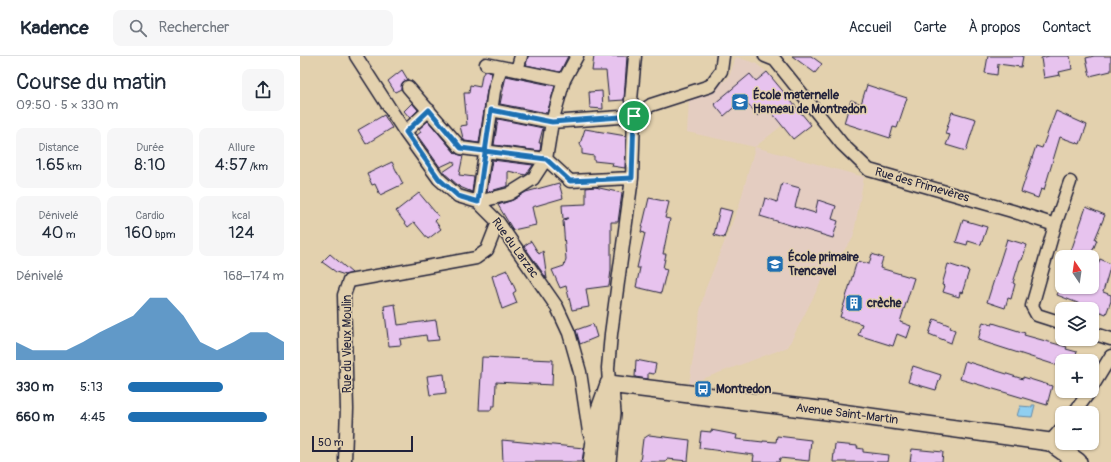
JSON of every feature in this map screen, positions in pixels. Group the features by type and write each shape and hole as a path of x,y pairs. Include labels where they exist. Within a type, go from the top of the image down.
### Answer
{"street":[{"name":"Rue du Larzac","path":"356,56 439,179 458,196 478,202 498,222 557,307 569,333 580,372 589,432 603,451"},
{"path":"517,70 521,56"},
{"path":"501,67 494,91 478,202 509,194 533,179 546,159 552,122 564,80 577,56"},
{"path":"592,462 603,451 612,413 608,368 611,334 632,178 634,116 631,100 635,56"},
{"path":"491,110 552,122 634,116 651,105 710,86 721,71 723,56"},
{"name":"Rue des Primevères","path":"766,56 775,60 842,144 869,170 1012,211 1055,225"},
{"path":"486,64 564,80"},
{"path":"408,87 461,148 546,159 570,181 632,178"},
{"path":"406,132 429,110"},
{"path":"1055,321 1037,315 1032,306 1055,225 1070,182"},
{"name":"Rue du Vieux Moulin","path":"345,460 347,409 344,295 350,280 476,258 487,250 498,222"},
{"path":"1099,335 1111,339"},
{"path":"1099,376 1111,356"},
{"name":"Avenue Saint-Martin","path":"609,384 827,411 1050,442 1078,462"},
{"path":"1050,442 1055,436"}],"shaded area":[{"name":"École maternelle Hameau de Montredon","path":"736,57 755,63 767,72 800,111 755,147 687,132 689,100 709,93 729,77"},
{"name":"École primaire Trencavel","path":"755,147 864,177 853,238 820,284 788,347 689,384 700,311 705,290 739,206"}],"water":[{"path":"1032,405 1035,405 1032,417 1017,416 1020,406 1032,407"}],"building":[{"path":"528,56 568,56 560,72 526,65"},
{"path":"594,56 627,56 624,100 609,101 606,71 592,71"},
{"path":"792,56 811,56 822,64 815,73"},
{"path":"988,56 1023,56 1021,67 998,64 997,75 985,73"},
{"path":"1049,56 1070,56 1072,69 1059,72 1060,75 1044,78 1041,58"},
{"path":"1094,56 1111,56 1111,71 1090,76 1086,58"},
{"path":"402,70 408,80 403,82 401,89 395,92 388,81"},
{"path":"485,71 492,73 487,90 479,143 465,141 460,126 467,125 464,93 469,93 470,85 480,87 482,75"},
{"path":"767,72 811,125 793,139 768,108 758,116 749,105 744,108 739,103 724,116 714,104 750,74 756,81"},
{"path":"506,76 555,86 547,113 500,104"},
{"path":"867,85 907,98 897,128 893,127 890,138 844,123 851,100 861,104"},
{"path":"602,91 603,109 590,108 589,92"},
{"path":"412,103 418,110 410,118 404,111"},
{"path":"1056,111 1087,125 1080,144 1060,137 1044,190 1041,189 1038,198 1021,192 1036,146 1042,148"},
{"path":"952,112 976,119 966,151 946,145 950,135 945,134"},
{"path":"384,115 392,128 366,144 358,130"},
{"path":"498,119 543,128 539,143 541,143 540,151 494,145"},
{"path":"428,121 455,153 463,156 459,175 474,177 472,192 460,187 443,172 455,164 453,161 440,167 417,135 421,132 419,129"},
{"path":"585,129 626,136 625,168 612,166 613,163 594,161 594,156 582,154 580,144"},
{"path":"492,160 533,165 526,175 508,171 508,186 487,192"},
{"path":"392,162 403,184 380,195 375,184 372,185 367,174"},
{"path":"559,183 563,198 532,207 536,225 513,230 498,205 513,200 526,192"},
{"path":"782,183 800,188 795,207 815,213 818,200 836,206 832,219 838,221 833,238 760,216 765,198 777,202"},
{"path":"595,187 622,193 618,222 611,222 611,270 609,286 586,289 589,307 572,310 566,286 560,288 552,270 564,266 566,259 563,221 568,218 563,219 562,205 586,204 586,188"},
{"path":"419,193 439,217 435,221 441,229 428,239 414,222 408,227 396,211"},
{"path":"649,198 669,202 665,218 670,219 663,254 666,254 663,268 667,269 661,293 636,287 640,268 637,268 645,233 641,232"},
{"path":"1086,207 1105,215 1095,239 1097,240 1093,250 1071,250"},
{"path":"720,208 732,211 724,238 714,235"},
{"path":"963,220 987,227 981,245 968,241 967,245 956,242"},
{"path":"1007,239 1027,245 1022,260 1020,260 1013,283 1015,284 1011,299 1008,298 1005,308 987,302"},
{"path":"531,241 539,254 543,251 547,279 524,246"},
{"path":"330,254 352,273 345,275 336,272 322,262"},
{"name":"crèche","path":"872,254 883,258 880,268 914,278 900,322 911,326 907,338 897,334 893,346 858,335 862,324 840,317 857,261 869,264"},
{"path":"1100,259 1111,264 1103,292 1111,295 1111,301 1106,314 1099,311 1099,302 1075,302 1057,295 1099,294"},
{"path":"948,264 969,271 962,293 960,292 959,297 943,292 945,286 942,285"},
{"path":"507,270 516,291 513,293 517,303 502,309 492,276"},
{"path":"395,304 398,325 436,320 439,340 427,341 426,335 400,339 401,345 389,346 384,306"},
{"path":"934,319 951,326 950,328 955,330 951,343 929,334"},
{"path":"983,322 992,325 993,323 1025,333 1024,335 1055,344 1055,346 1063,346 1067,347 1066,349 1077,352 1076,354 1055,354 1055,365 978,340"},
{"path":"593,324 597,337 580,344 576,330"},
{"path":"482,357 553,360 552,385 496,382 495,406 492,406 491,410 479,410"},
{"path":"636,360 656,364 654,374 648,373 648,379 635,377"},
{"path":"965,361 1023,379 1023,377 1052,386 1047,405 960,379"},
{"path":"913,366 941,375 936,390 908,382"},
{"path":"444,374 446,393 430,395 427,376"},
{"path":"711,430 737,435 736,439 763,442 776,442 777,436 811,440 809,461 780,458 779,462 753,462 754,455 699,448 701,431 711,432"},
{"path":"649,435 690,440 688,461 667,459 666,462 640,462 643,439"},
{"path":"502,440 584,448 582,462 503,462"},
{"path":"835,444 858,446 857,448 863,449 863,452 889,455 888,462 833,462"},
{"path":"912,449 943,452 942,462 910,462"}],"place":[{"name":"École maternelle Hameau de Montredon","path":"740,102"},
{"name":"École primaire Trencavel","path":"775,264"},
{"name":"crèche","path":"854,303"},
{"name":"Montredon","path":"703,389"}],"route":[{"path":"634,116 552,122 491,110 485,152 478,202 458,196 439,179 406,132 429,110 461,148 485,152 546,159 570,181 632,178 634,116"}]}
